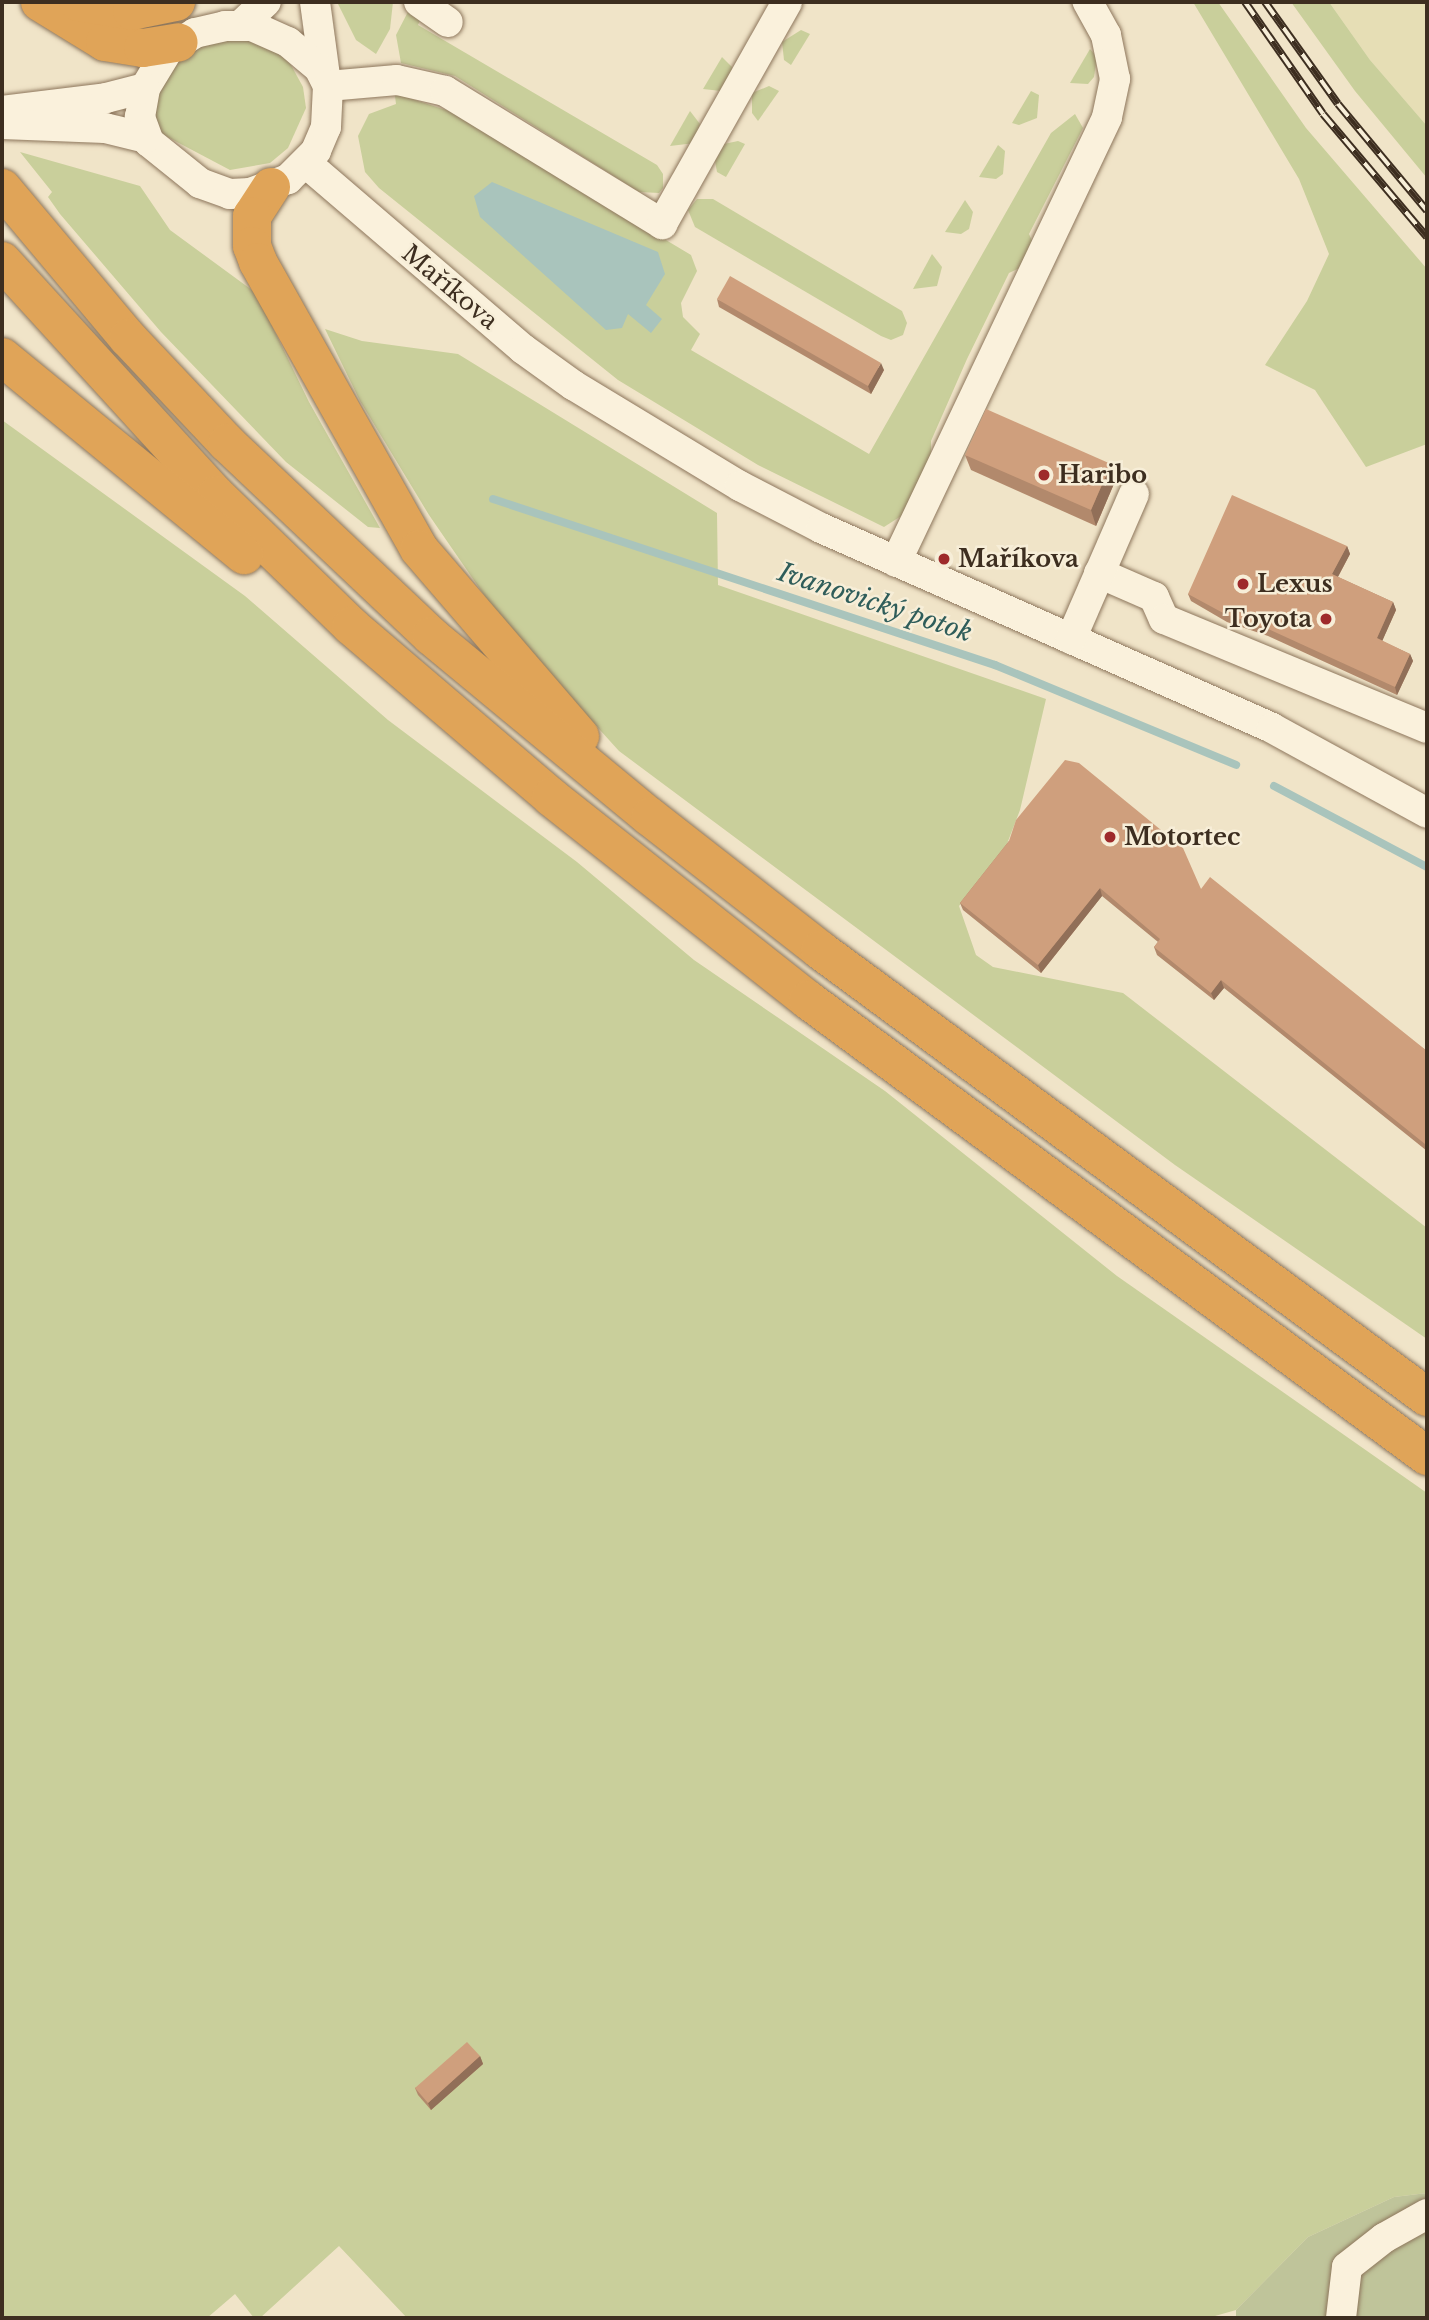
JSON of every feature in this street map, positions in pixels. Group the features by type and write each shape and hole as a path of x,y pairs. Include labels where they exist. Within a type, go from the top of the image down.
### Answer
{"highway":[{"path":"40,2 105,42 143,48 179,42"},
{"path":"78,2 132,11 176,2"},
{"path":"2,187 128,338 227,443 431,636 650,817 820,950 1427,1397"},
{"path":"271,187 252,216 252,246 258,262 419,549 650,817"},
{"path":"2,261 206,485 351,626 551,797 808,1000 1427,1457"},
{"path":"2,357 246,556 351,626"}],"street":[{"path":"241,24 266,2"},
{"path":"2,124 105,128 146,138 208,187 230,194 271,187 306,163 326,127 326,81 315,2"},
{"path":"419,2 448,22"},
{"path":"146,138 140,117 145,88 159,60 179,42 208,29 241,24 288,42 326,81 397,80 445,90 662,224 787,2"},
{"path":"896,562 1107,117 1115,79 1106,35 1088,2"},
{"path":"2,111 106,99 145,88"},
{"name":"Maříkova","path":"306,163 444,283 573,385 740,486 896,562 1272,728 1427,813"},
{"path":"1071,639 1134,494"},
{"path":"1099,573 1154,597 1164,618 1427,728"},
{"path":"1341,2318 1347,2267 1384,2238 1427,2214"}],"shaded area":[{"path":"1329,2 1427,2 1427,126 1370,60"}],"green space":[{"path":"337,2 393,2 390,29 376,54 356,40"},
{"path":"1193,2 1218,2 1306,128 1427,269 1427,444 1366,467 1315,390 1265,365 1307,301 1329,254 1299,179"},
{"path":"1291,2 1329,2 1370,60 1427,126 1427,178 1355,91"},
{"path":"411,6 423,14 418,25 657,165 663,174 663,188 659,193 639,192 455,76 401,63 396,35"},
{"path":"801,30 810,34 791,65 784,60 782,42"},
{"path":"241,37 276,49 291,65 303,87 306,108 288,148 270,163 230,170 158,132 151,120 164,76 182,56 214,40"},
{"path":"1090,49 1097,57 1094,77 1088,84 1070,83"},
{"path":"722,57 732,67 732,78 721,91 703,89"},
{"path":"769,86 779,91 758,121 752,113 752,93"},
{"path":"1031,91 1039,95 1037,118 1019,125 1012,123"},
{"path":"400,95 452,112 691,255 697,271 681,303 683,317 700,334 691,350 869,454 1051,133 1075,114 1083,128 1029,234 1033,243 1024,266 1009,273 967,359 931,441 931,468 909,511 884,527 758,465 618,380 379,188 365,172 358,136 369,114 396,104 395,96"},
{"path":"690,111 700,124 695,143 670,146"},
{"path":"738,141 745,144 726,177 717,172 715,161 724,144"},
{"path":"998,145 1005,151 1003,174 996,179 979,177"},
{"path":"20,152 140,186 170,230 256,293 309,402 380,528 368,527 286,462 161,332 60,214 48,197 52,192"},
{"path":"697,199 713,199 902,311 907,323 903,335 891,340 881,336 695,227 688,210"},
{"path":"965,200 973,212 969,229 961,234 945,232"},
{"path":"932,254 942,267 937,286 913,289"},
{"path":"325,329 362,341 458,354 717,513 718,585 1046,699 1020,810 1005,849 959,906 976,955 993,967 1123,993 1427,1228 1427,1339 1175,1165 619,751 504,624 429,515 360,401"},
{"path":"2,420 245,596 388,720 577,862 694,960 885,1091 1117,1276 1427,1493 1427,2193 1394,2197 1308,2237 1236,2310 1208,2318 407,2318 339,2246 260,2318 254,2318 235,2294 207,2318 2,2318"},
{"path":"1427,2193 1427,2318 1236,2318 1236,2310 1308,2237 1394,2197"}],"water":[{"path":"492,182 658,252 665,274 646,305 662,319 651,333 628,314 622,328 606,330 480,217 474,196"}],"building":[{"path":"730,276 881,363 868,386 717,299"},
{"name":"Haribo","path":"986,409 1111,464 1091,510 965,455"},
{"path":"1232,495 1347,546 1332,574 1393,602 1377,638 1410,654 1395,687 1266,628 1225,614 1188,594"},
{"path":"1065,760 1079,763 1183,848 1201,889 1210,877 1427,1051 1425,1144 1221,980 1211,993 1154,947 1160,939 1100,888 1038,965 960,903 1009,841 1016,820"},
{"path":"467,2042 480,2056 428,2103 415,2088"}],"waterway":[{"name":"Ivanovický potok","path":"493,499 995,665 1236,765"},
{"name":"Ivanovický potok","path":"1274,786 1427,867"}],"railway":[{"path":"1245,2 1323,114 1427,237"},
{"path":"1265,2 1338,104 1427,211"}],"place":[{"name":"Haribo","path":"1044,475"},
{"name":"Maříkova","path":"944,559"},
{"name":"Lexus","path":"1243,584"},
{"name":"Toyota","path":"1326,619"},
{"name":"Motortec","path":"1110,837"}]}
